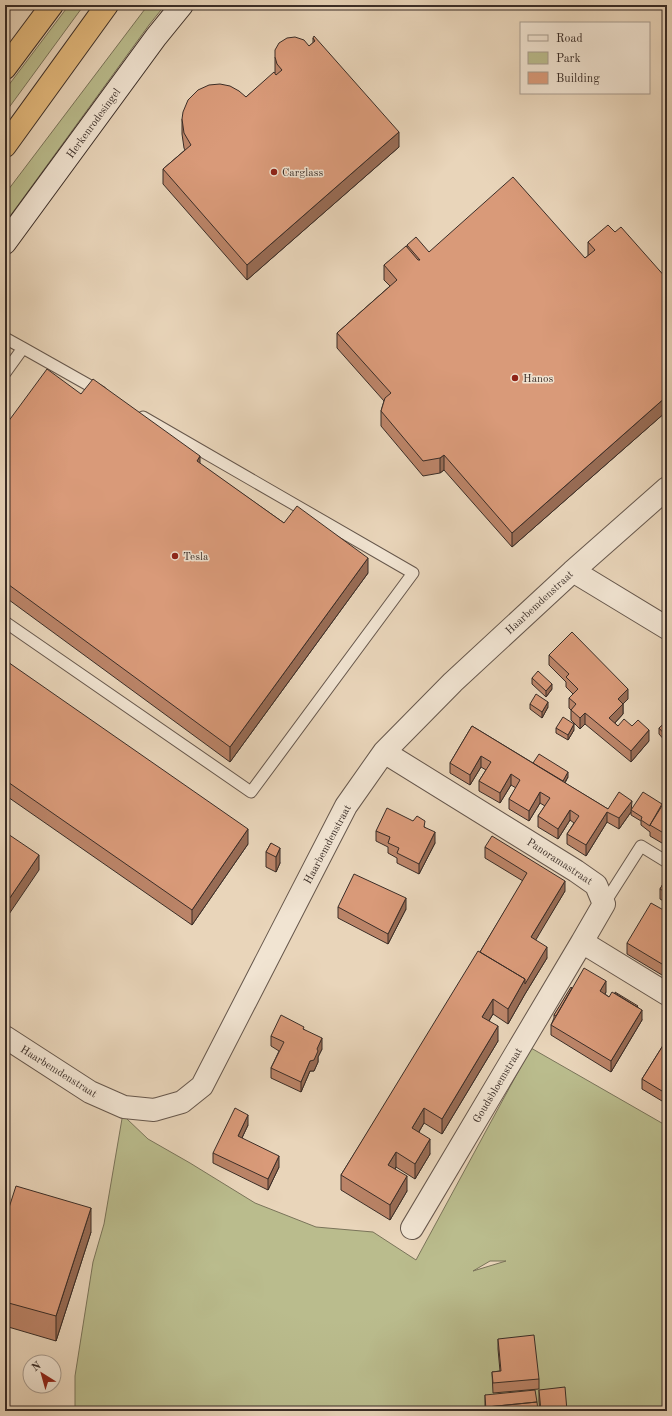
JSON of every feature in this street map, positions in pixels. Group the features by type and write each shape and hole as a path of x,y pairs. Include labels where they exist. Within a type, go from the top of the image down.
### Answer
{"highway":[{"path":"5,68 52,5"},
{"path":"5,146 107,5"}],"street":[{"name":"Herkenrodesingel","path":"5,243 156,37 182,5"},
{"name":"Haarbemdenstraat","path":"5,1037 90,1092 124,1107 154,1110 182,1102 202,1086 346,806 384,752 453,682 573,571 667,488"},
{"path":"573,571 667,628"},
{"name":"Panoramastraat","path":"384,752 576,871 596,885 604,904"},
{"path":"604,904 582,942 667,994"},
{"name":"Goudsbloemstraat","path":"412,1228 582,942"}],"lane":[{"path":"5,338 112,399"},
{"path":"5,373 23,348"},
{"path":"5,622 251,792 413,572 133,411"},
{"path":"604,904 641,846 667,862"}],"green space":[{"path":"69,5 84,5 5,113 5,90"},
{"path":"148,5 165,5 5,223 5,194"},
{"path":"531,1048 667,1126 667,1411 75,1411 75,1376 93,1262 104,1224 124,1107 127,1119 148,1139 255,1203 316,1227 373,1232 416,1260","holes":["490,1261 506,1261 473,1271"]}],"building":[{"name":"Carglass","path":"314,36 399,132 247,265 163,169 191,145 184,133 182,119 188,100 198,90 209,85 220,84 230,86 246,97 274,72 276,75 282,70 277,64 275,57 275,50 279,43 287,38 295,37 304,40 309,46 315,41 313,38"},
{"name":"Hanos","path":"513,177 585,258 595,250 588,242 608,225 615,232 621,227 667,279 667,396 512,533 444,455 440,458 423,461 381,411 385,398 391,393 337,333 397,280 384,265 406,246 418,260 420,260 407,245 416,237 429,252"},
{"name":"Tesla","path":"47,369 81,394 93,379 200,456 197,461 284,523 297,506 368,558 230,747 5,582 5,426"},
{"path":"572,632 628,689 618,699 623,704 609,718 618,726 624,719 632,726 638,720 649,730 631,751 585,713 580,718 571,710 576,704 569,698 578,689 566,677 569,674 549,655"},
{"path":"5,660 248,829 192,910 5,780"},
{"path":"538,671 552,684 546,691 532,678"},
{"path":"536,694 548,702 542,712 530,704"},
{"path":"563,717 574,724 568,735 556,728"},
{"path":"667,721 667,737 659,728"},
{"path":"472,726 608,809 619,792 632,801 619,818 607,812 586,845 567,834 579,816 570,810 558,829 538,816 550,798 540,792 529,811 509,799 520,780 511,774 500,793 479,781 491,762 481,756 470,775 450,763"},
{"path":"539,754 568,772 563,781 533,763"},
{"path":"643,792 662,804 650,826 641,820 642,817 631,810"},
{"path":"665,801 667,802 667,835 650,825"},
{"path":"387,808 413,821 417,816 425,821 424,827 435,832 419,864 397,853 399,848 388,843 390,837 376,831"},
{"path":"5,832 39,855 5,905"},
{"path":"492,836 565,881 531,937 547,947 525,984 525,979 480,952 527,873 485,847"},
{"path":"271,843 280,848 276,857 266,852"},
{"path":"354,874 406,898 388,934 338,907"},
{"path":"667,877 667,893 660,889"},
{"path":"651,903 667,912 667,967 627,943"},
{"path":"478,951 525,979 508,1009 493,999 482,1017 498,1026 442,1119 424,1108 412,1128 430,1139 415,1164 396,1152 388,1165 407,1176 390,1205 341,1175"},
{"path":"584,968 606,981 600,991 609,997 612,992 642,1010 611,1061 551,1025"},
{"path":"571,987 572,988 556,1016 554,1015"},
{"path":"615,992 638,1006 637,1007"},
{"path":"281,1015 304,1027 303,1029 322,1038 314,1060 310,1061 301,1082 271,1068 284,1042 271,1036"},
{"path":"667,1039 667,1094 642,1079"},
{"path":"235,1108 248,1115 238,1136 279,1156 268,1179 213,1153"},
{"path":"16,1186 91,1208 56,1316 5,1302 5,1220"},
{"path":"534,1335 539,1379 493,1383 492,1372 501,1371 498,1339"},
{"path":"565,1387 567,1411 541,1411 539,1390"},
{"path":"535,1390 537,1402 487,1407 486,1411 485,1395"},
{"path":"537,1402 538,1411 487,1411 487,1407"}],"place":[{"name":"Carglass","path":"274,172"},
{"name":"Hanos","path":"515,378"},
{"name":"Tesla","path":"175,556"}]}
